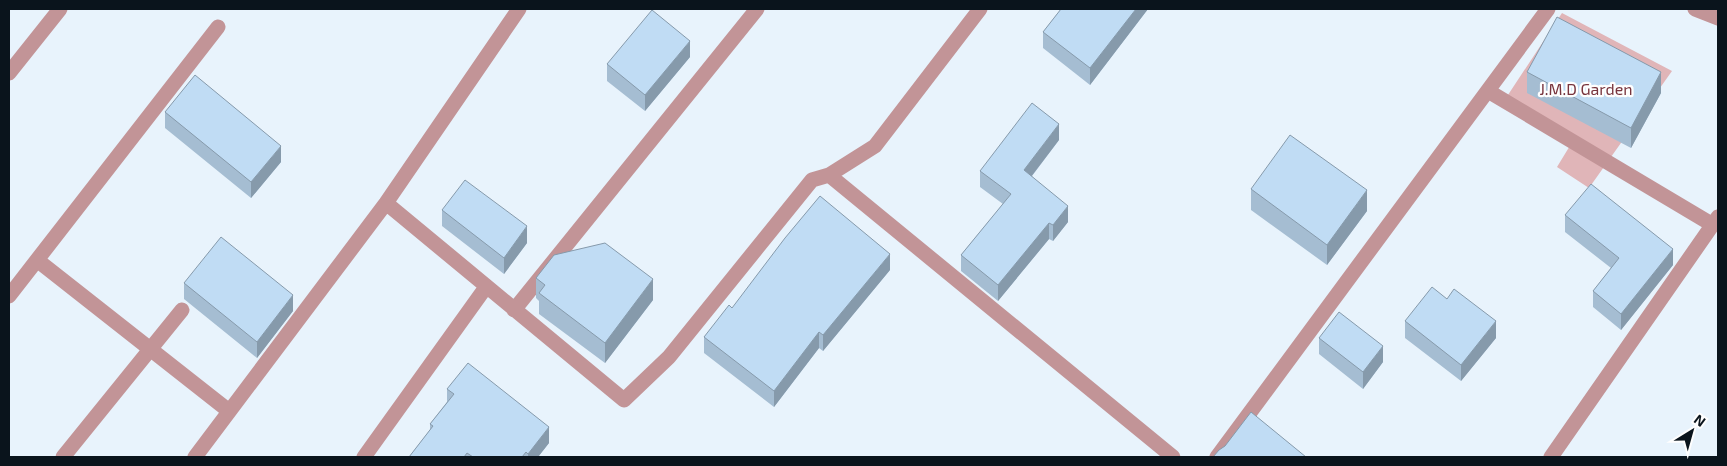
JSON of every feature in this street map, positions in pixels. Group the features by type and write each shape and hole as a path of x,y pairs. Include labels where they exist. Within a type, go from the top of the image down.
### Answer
{"street":[{"path":"9,73 60,9"},
{"path":"195,457 386,203 518,9"},
{"path":"514,310 757,9"},
{"path":"386,203 624,400 669,357 812,180 829,175 875,146 980,9"},
{"path":"1218,457 1548,9"},
{"path":"1695,9 1718,18"},
{"path":"9,296 218,27"},
{"path":"1488,91 1716,221 1551,457"},
{"path":"829,175 1173,457"},
{"path":"37,260 229,411"},
{"path":"364,457 486,287"},
{"path":"63,457 182,310"}],"green space":[{"name":"J.M.D Garden","path":"1562,13 1672,71 1589,188 1557,167 1571,144 1504,101"}],"building":[{"path":"1061,9 1136,9 1090,68 1043,32"},
{"path":"652,10 690,41 645,95 607,64"},
{"path":"1557,17 1661,72 1631,128 1527,72"},
{"path":"195,75 281,146 251,182 165,112"},
{"path":"1032,103 1059,124 1024,170 1068,206 1053,225 1049,223 998,285 961,255 1011,194 980,171"},
{"path":"1290,135 1367,190 1327,245 1251,189"},
{"path":"465,180 527,226 504,258 442,210"},
{"path":"1591,184 1673,249 1621,314 1593,291 1619,258 1565,215"},
{"path":"820,196 890,254 823,335 819,332 774,391 704,337 729,305 732,308 785,238"},
{"path":"221,237 293,295 257,342 184,283"},
{"path":"605,243 653,279 605,343 539,293 545,285 536,278 554,255"},
{"path":"1432,287 1447,299 1454,289 1496,321 1461,365 1405,321"},
{"path":"1339,312 1383,346 1363,372 1319,338"},
{"path":"468,363 549,427 528,454 526,452 522,457 473,457 467,453 464,457 409,457 433,426 430,424 454,394 447,389"},
{"path":"1251,412 1306,457 1213,457 1225,446"}]}
